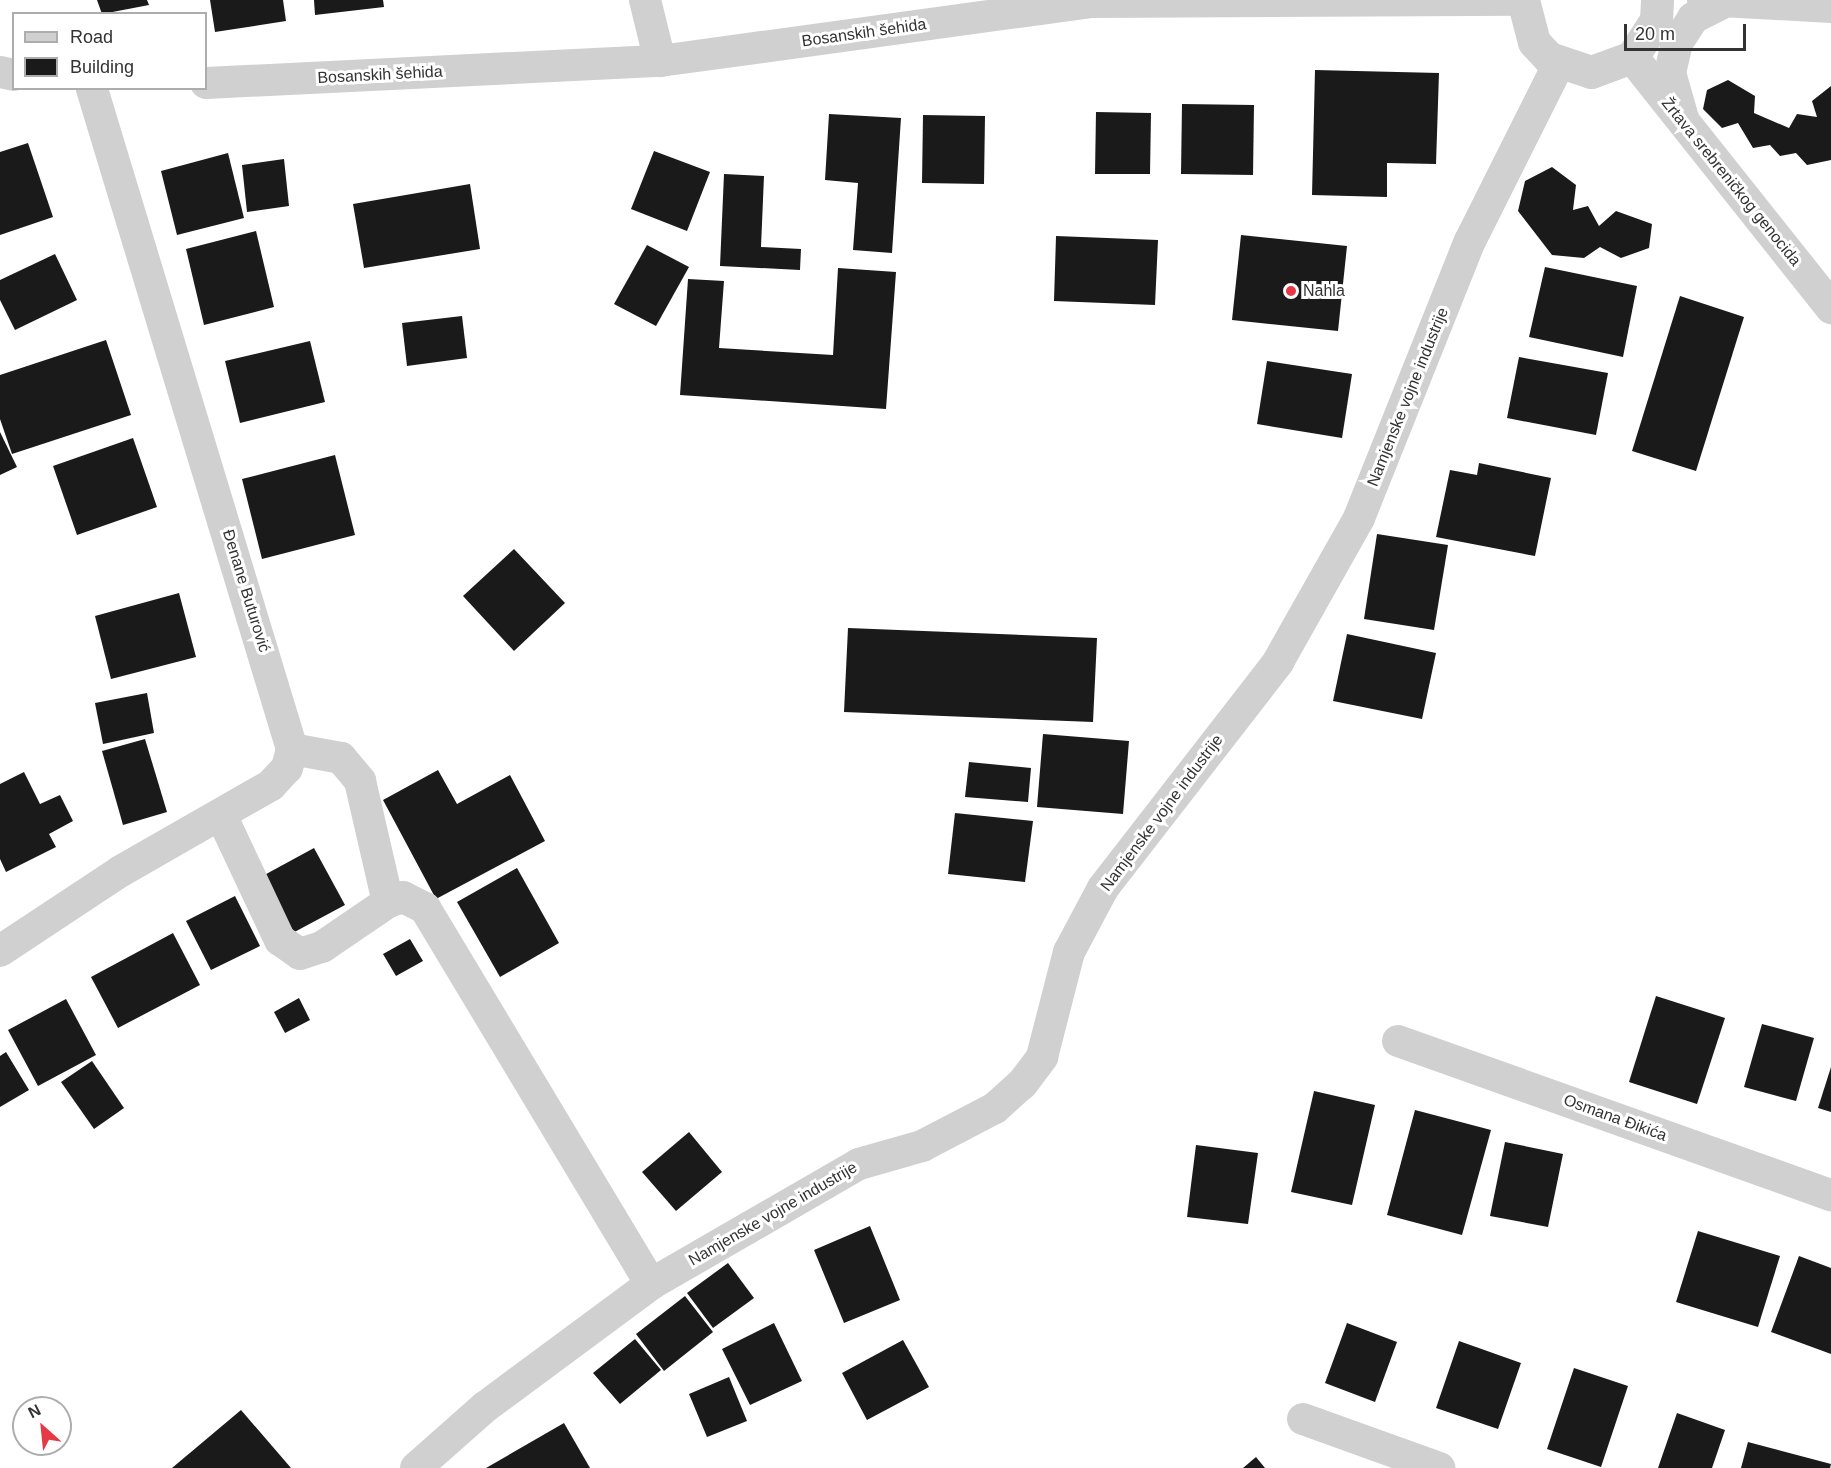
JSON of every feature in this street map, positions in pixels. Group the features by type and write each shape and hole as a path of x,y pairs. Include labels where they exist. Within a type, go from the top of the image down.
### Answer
{"street":[{"path":"645,0 660,61"},
{"path":"1523,0 1534,42 1559,63 1591,72 1632,57 1651,30 1657,0"},
{"name":"Bosanskih šehida","path":"207,83 660,61 1092,2 1523,0"},
{"path":"1685,126 1670,73 1677,43 1693,18 1710,1 1831,7"},
{"name":"Žrtava srebreničkog genocida","path":"1632,57 1831,307"},
{"name":"Namjenske vojne industrije","path":"416,1468 485,1407 651,1284 859,1164 922,1146 995,1108 1042,1057 1069,952 1103,888 1278,662 1359,518 1470,241 1559,63"},
{"name":"Đenane Buturović","path":"91,90 292,749"},
{"path":"0,951 121,871 222,817 271,785 287,768 292,749 341,758 360,781 388,902"},
{"path":"222,817 280,940 300,954 322,947 388,902 403,897 426,908 442,927 651,1284"},
{"name":"Osmana Đikića","path":"1398,1041 1831,1195"},
{"path":"1303,1419 1425,1467"}],"building":[{"path":"97,0 147,0 149,5 112,12 101,12"},
{"path":"210,0 283,0 286,21 215,32"},
{"path":"314,0 383,0 384,7 315,15"},
{"path":"1315,70 1439,73 1436,164 1387,163 1387,197 1312,195"},
{"path":"1728,80 1755,96 1754,113 1789,128 1797,114 1817,117 1812,101 1831,86 1831,160 1807,165 1796,153 1780,156 1770,145 1753,148 1738,123 1722,128 1703,109 1707,90"},
{"path":"1182,104 1254,105 1253,175 1181,174"},
{"path":"1096,112 1151,113 1150,174 1095,174"},
{"path":"829,114 901,118 892,253 853,250 858,183 825,180"},
{"path":"923,115 985,116 984,184 922,183"},
{"path":"28,143 53,217 0,235 0,152"},
{"path":"654,151 710,172 687,231 631,209"},
{"path":"228,153 244,218 177,235 161,171"},
{"path":"284,159 289,206 247,212 242,165"},
{"path":"1552,167 1576,185 1573,210 1588,206 1599,226 1616,211 1652,224 1649,248 1621,258 1600,247 1584,258 1552,255 1518,211 1525,181"},
{"path":"724,174 764,176 761,247 801,249 800,270 720,266"},
{"path":"470,184 480,249 364,268 353,204"},
{"path":"256,231 274,307 204,325 186,249"},
{"path":"1241,235 1347,246 1338,331 1232,320"},
{"path":"1056,236 1158,240 1155,305 1054,301"},
{"path":"647,245 689,267 656,326 614,304"},
{"path":"55,254 77,300 15,330 0,300 0,280"},
{"path":"1545,267 1637,286 1623,357 1529,337"},
{"path":"838,268 896,272 886,409 680,395 688,279 724,281 719,348 833,355"},
{"path":"1680,296 1744,317 1696,471 1632,451"},
{"path":"462,316 467,358 407,366 402,323"},
{"path":"106,340 131,415 12,454 0,419 0,375"},
{"path":"310,341 325,402 240,423 225,361"},
{"path":"1519,357 1608,373 1596,435 1507,418"},
{"path":"1267,361 1352,374 1342,438 1257,424"},
{"path":"0,432 17,467 0,475"},
{"path":"133,438 157,507 77,535 53,466"},
{"path":"335,455 355,535 262,559 242,479"},
{"path":"1479,463 1551,478 1535,556 1436,537 1450,470 1477,475"},
{"path":"1377,534 1448,545 1434,630 1364,619"},
{"path":"514,549 565,603 514,651 463,596"},
{"path":"179,593 196,657 111,679 95,616"},
{"path":"848,628 1097,638 1093,722 844,712"},
{"path":"1347,634 1436,653 1422,719 1333,701"},
{"path":"147,693 154,733 103,744 95,703"},
{"path":"1043,734 1129,741 1123,814 1037,807"},
{"path":"145,739 167,812 123,825 102,751"},
{"path":"969,762 1031,768 1028,802 965,797"},
{"path":"438,770 457,804 510,775 545,841 436,899 383,800"},
{"path":"24,772 40,804 60,795 73,821 49,834 56,847 6,872 0,859 0,784"},
{"path":"955,813 1033,821 1025,882 948,874"},
{"path":"314,848 345,905 287,936 257,879"},
{"path":"517,868 559,943 500,977 457,902"},
{"path":"235,896 260,946 211,970 186,921"},
{"path":"173,933 200,985 118,1028 91,977"},
{"path":"410,939 423,961 396,976 383,954"},
{"path":"1656,996 1725,1018 1697,1104 1629,1082"},
{"path":"299,998 310,1020 285,1033 274,1012"},
{"path":"66,999 96,1055 38,1086 8,1030"},
{"path":"1762,1024 1814,1038 1796,1101 1744,1087"},
{"path":"6,1052 29,1090 0,1107 0,1056"},
{"path":"92,1061 124,1108 94,1129 61,1082"},
{"path":"1831,1067 1831,1112 1818,1108"},
{"path":"1314,1091 1375,1105 1352,1205 1291,1192"},
{"path":"1415,1110 1491,1130 1462,1235 1387,1215"},
{"path":"689,1132 722,1172 676,1211 642,1172"},
{"path":"1505,1142 1563,1154 1548,1227 1490,1216"},
{"path":"1196,1145 1258,1153 1248,1224 1187,1217"},
{"path":"870,1226 900,1300 844,1323 814,1250"},
{"path":"1698,1231 1780,1256 1758,1327 1676,1302"},
{"path":"1799,1256 1831,1268 1831,1354 1771,1332"},
{"path":"728,1263 754,1298 713,1328 687,1293"},
{"path":"685,1296 713,1332 664,1371 636,1334"},
{"path":"774,1323 802,1381 750,1405 722,1349"},
{"path":"1347,1323 1397,1342 1375,1402 1325,1383"},
{"path":"635,1339 661,1370 620,1404 593,1373"},
{"path":"903,1340 929,1387 867,1420 842,1373"},
{"path":"1459,1341 1521,1363 1498,1429 1436,1408"},
{"path":"1574,1368 1628,1386 1601,1467 1547,1449"},
{"path":"729,1377 747,1421 707,1437 689,1394"},
{"path":"241,1410 291,1468 172,1468"},
{"path":"1677,1413 1725,1430 1712,1468 1658,1468"},
{"path":"564,1423 590,1468 486,1468"},
{"path":"1748,1442 1831,1464 1830,1468 1741,1468"},
{"path":"1256,1457 1265,1468 1243,1468"}],"place":[{"name":"Nahla","path":"1291,291"}]}
